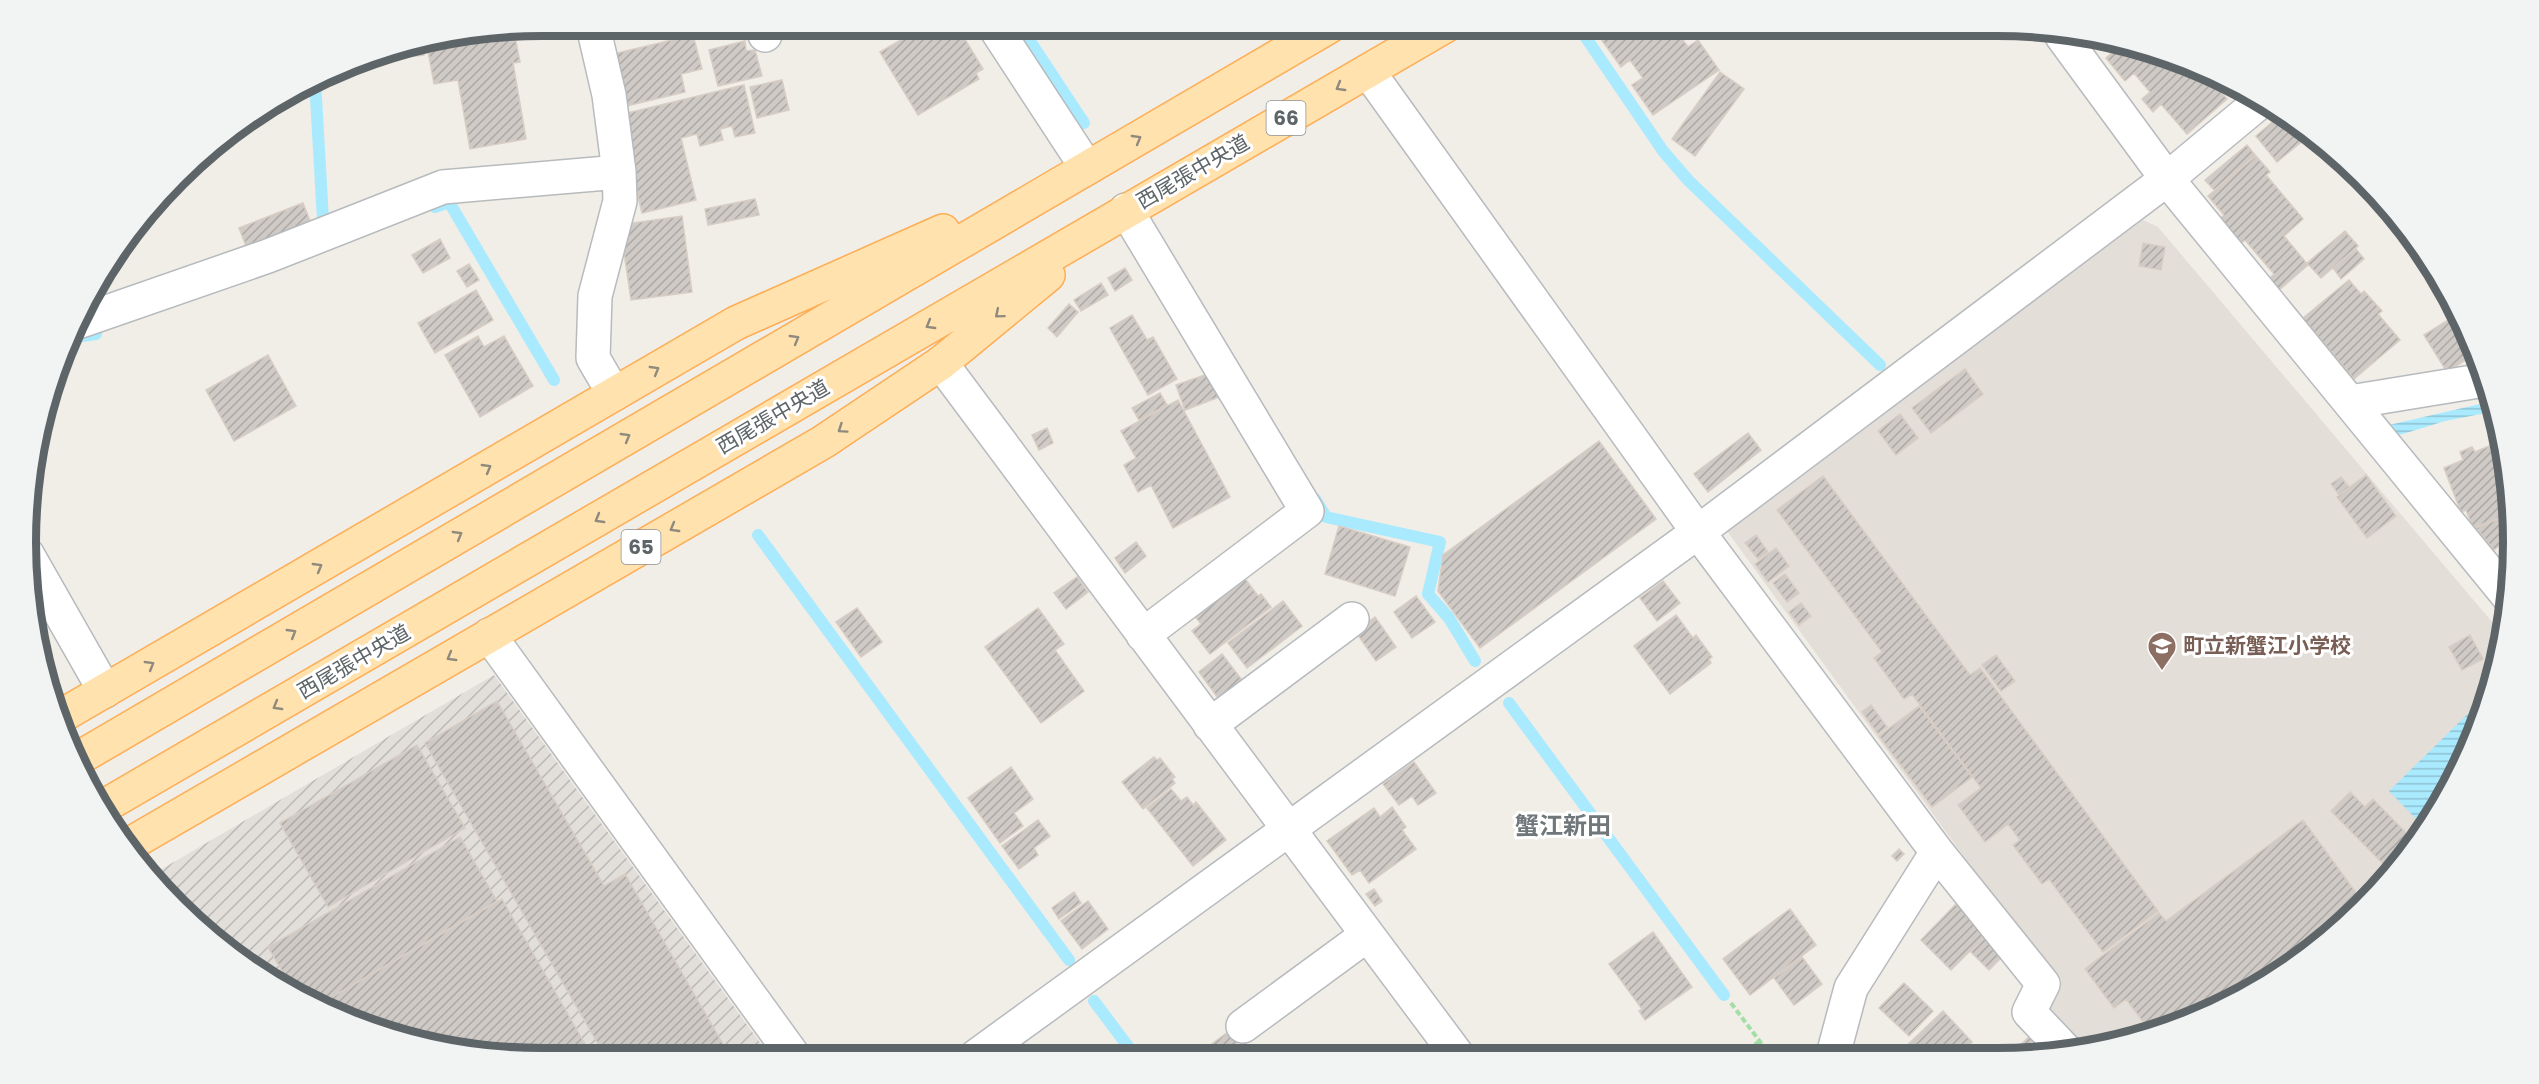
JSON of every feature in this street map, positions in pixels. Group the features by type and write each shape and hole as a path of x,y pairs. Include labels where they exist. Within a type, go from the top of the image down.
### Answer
{"main road":[{"path":"83,755 1313,36"},
{"name":"西尾張中央道","path":"109,803 1429,36"},
{"path":"66,713 736,322 1087,168"},
{"name":"65","path":"135,841 823,442 941,363 1126,210"}],"street":[{"path":"595,36 609,95 620,172 620,201 595,296 593,358 614,394"},
{"path":"1001,36 1087,168"},
{"path":"2065,40 2167,179 2501,586"},
{"path":"1368,71 1698,532 1937,852 2043,984 2029,1012 2060,1044"},
{"path":"987,1048 1698,532 2167,179 2254,107"},
{"path":"92,311 268,256 443,188 620,172"},
{"path":"1126,210 1307,511 1143,635"},
{"path":"941,363 1452,1048"},
{"path":"2350,402 2477,381"},
{"path":"37,571 105,691"},
{"path":"1210,725 1352,619"},
{"path":"489,635 788,1048"},
{"path":"1835,1048 1851,988 1937,852"},
{"path":"1243,1026 1367,935"}],"path":[{"path":"2384,217 2392,227"},
{"path":"1731,1003 1765,1048"},
{"path":"1750,1048 1760,1041"}],"shaded area":[{"name":"町立新蟹江小学校","path":"2143,220 2158,227 2496,626 2486,673 2476,705 2451,766 2418,823 2377,876 2355,900 2331,922 2278,963 2221,996 2160,1021 2128,1031 2071,1043 2044,1002 2059,987 1724,527"},
{"path":"494,675 764,1048 509,1047 476,1044 411,1031 379,1021 318,996 261,963 208,922 158,871"}],"water":[{"path":"2484,403 2486,413 2445,421 2396,436 2389,425"},
{"path":"2476,706 2451,766 2419,822 2389,791"}],"building":[{"path":"693,36 702,69 681,74 685,92 618,108 605,56"},
{"path":"908,36 963,36 983,69 976,73 979,79 918,115 880,52"},
{"path":"1605,36 1680,36 1688,47 1698,40 1719,70 1653,115 1632,85 1643,78 1630,60 1621,67 1601,39"},
{"path":"515,37 520,62 513,63 526,139 470,149 458,80 434,84 428,51 452,47 452,44 476,40"},
{"path":"745,41 746,51 755,50 762,76 718,86 709,50"},
{"path":"424,50 424,55 394,58"},
{"path":"2115,50 2160,63 2216,86 2227,99 2187,134 2161,104 2153,112 2142,99 2150,92 2134,73 2125,81 2106,58"},
{"path":"1720,72 1744,89 1695,156 1672,139"},
{"path":"782,80 789,110 757,118 750,87"},
{"path":"744,85 755,133 735,137 732,126 720,129 723,140 700,146 697,134 681,138 696,200 642,213 619,115"},
{"path":"2276,119 2304,140 2277,162 2256,136"},
{"path":"2247,145 2255,155 2214,190 2205,180"},
{"path":"2256,156 2270,172 2266,175 2303,219 2284,236 2308,265 2279,290 2270,278 2274,274 2245,240 2241,243 2220,219 2224,215 2208,196"},
{"path":"755,199 759,215 708,225 705,209"},
{"path":"303,203 312,226 248,251 239,228"},
{"path":"682,216 692,292 631,300 620,225"},
{"path":"2345,231 2358,246 2321,278 2307,263"},
{"path":"440,239 450,258 423,273 412,255"},
{"path":"2143,243 2165,247 2161,270 2139,266"},
{"path":"2356,249 2364,259 2341,279 2333,268"},
{"path":"469,264 479,280 467,287 457,271"},
{"path":"1125,268 1132,280 1115,291 1108,278"},
{"path":"2349,280 2361,294 2364,291 2382,311 2378,314 2400,340 2354,379 2303,318"},
{"path":"1101,283 1108,295 1081,311 1074,300"},
{"path":"476,290 493,320 435,353 418,323"},
{"path":"1069,304 1078,312 1057,337 1048,328"},
{"path":"1132,315 1147,340 1153,337 1177,379 1148,395 1110,328"},
{"path":"2451,318 2468,358 2447,372 2424,335"},
{"path":"478,336 484,347 504,336 533,386 480,417 445,355"},
{"path":"268,355 296,406 234,441 206,390"},
{"path":"1965,369 1983,394 1931,433 1912,408"},
{"path":"1211,373 1219,397 1185,410 1176,385"},
{"path":"1160,393 1167,405 1139,420 1132,408"},
{"path":"1178,400 1230,497 1173,528 1151,485 1138,492 1124,465 1136,458 1121,431"},
{"path":"1900,414 1918,438 1896,455 1878,431"},
{"path":"1047,428 1053,443 1039,450 1032,435"},
{"path":"1748,433 1761,450 1708,492 1694,474"},
{"path":"1599,441 1656,519 1480,648 1438,591 1443,555"},
{"path":"2493,444 2502,516 2473,528 2466,510 2461,512 2444,468 2463,460 2460,452 2472,447 2475,452"},
{"path":"2366,475 2396,516 2367,538 2337,497"},
{"path":"1823,476 1970,675 1980,668 2158,911 2103,952 2049,879 2042,884 2013,845 2020,840 2008,824 1985,842 1958,805 1981,788 1912,694 1904,699 1874,658 1882,652 1777,510"},
{"path":"2341,477 2349,487 2339,495 2331,484"},
{"path":"2502,517 2503,543 2494,550 2476,528"},
{"path":"1339,526 1410,547 1395,596 1325,574"},
{"path":"1756,535 1768,552 1758,559 1745,543"},
{"path":"1136,542 1146,556 1125,573 1115,558"},
{"path":"1776,548 1789,566 1768,582 1755,564"},
{"path":"1785,574 1799,593 1787,602 1773,583"},
{"path":"1243,576 1258,596 1261,594 1271,607 1210,654 1192,631 1201,624 1193,614"},
{"path":"1077,577 1088,592 1066,609 1054,593"},
{"path":"1663,581 1680,603 1657,621 1640,598"},
{"path":"1416,596 1435,622 1412,638 1394,612"},
{"path":"1283,601 1302,626 1247,668 1228,643"},
{"path":"1801,603 1811,616 1799,625 1789,612"},
{"path":"857,608 882,642 861,657 836,622"},
{"path":"1038,608 1064,644 1055,650 1084,691 1041,723 985,647"},
{"path":"1676,615 1693,638 1696,635 1712,657 1709,659 1711,663 1670,694 1634,646"},
{"path":"1375,617 1396,647 1376,661 1355,631"},
{"path":"2470,635 2483,659 2462,670 2449,647"},
{"path":"1222,654 1242,680 1218,698 1199,672"},
{"path":"1996,655 2015,681 2001,691 1982,665"},
{"path":"497,701 604,886 625,874 725,1048 600,1048 425,743"},
{"path":"1871,705 1887,727 1878,734 1862,712"},
{"path":"1919,706 1972,777 1932,807 1879,736"},
{"path":"417,745 465,828 328,907 280,823"},
{"path":"1154,757 1157,760 1160,758 1175,777 1172,779 1175,783 1143,809 1122,782"},
{"path":"1414,762 1436,793 1418,805 1412,796 1399,805 1383,784"},
{"path":"1011,767 1033,799 1014,813 1023,826 1000,843 968,798"},
{"path":"1171,789 1181,801 1187,797 1193,805 1196,802 1226,840 1193,866 1147,808"},
{"path":"2350,792 2365,807 2373,799 2409,836 2385,866 2331,811"},
{"path":"1392,807 1406,827 1402,830 1416,849 1369,883 1360,870 1352,875 1327,841 1374,808 1380,817"},
{"path":"1038,820 1050,836 1034,848 1038,855 1019,869 1002,846"},
{"path":"2303,820 2358,896 2331,922 2278,963 2221,996 2146,1025 2126,999 2114,1008 2085,969 2159,913 2166,921"},
{"path":"460,837 497,901 327,1000 286,978 268,947"},
{"path":"1899,849 1904,854 1897,861 1892,856"},
{"path":"1374,889 1382,901 1375,906 1366,894"},
{"path":"1074,892 1081,903 1059,919 1052,908"},
{"path":"502,899 587,1048 509,1047 443,1038 379,1021 327,1000"},
{"path":"1088,901 1108,929 1082,949 1061,921"},
{"path":"1956,904 1987,934 1951,970 1921,940"},
{"path":"1790,909 1816,945 1750,995 1723,959"},
{"path":"1653,932 1692,987 1645,1020 1639,1011 1642,1009 1609,964"},
{"path":"1990,932 2009,950 1989,970 1971,952"},
{"path":"1802,957 1822,984 1794,1005 1774,978"},
{"path":"1904,983 1933,1011 1909,1036 1879,1008"},
{"path":"1943,1011 1972,1042 1967,1048 1904,1048"},
{"path":"1228,1032 1240,1048 1206,1048"},
{"path":"2033,1033 2044,1044 2042,1046 2018,1047"}],"waterway":[{"path":"1027,36 1084,123"},
{"path":"1585,36 1663,151 1688,180 1880,365"},
{"path":"316,89 323,220"},
{"path":"435,207 449,202 554,380"},
{"path":"80,336 96,334"},
{"path":"1315,499 1326,517 1440,542 1428,594 1449,618 1475,661"},
{"path":"758,535 1069,960"},
{"path":"1509,703 1724,995"},
{"path":"1094,1001 1129,1048"}],"place":[{"name":"町立新蟹江小学校","path":"2162,672"}],"district":[{"name":"蟹江新田","path":"1563,826"}]}
